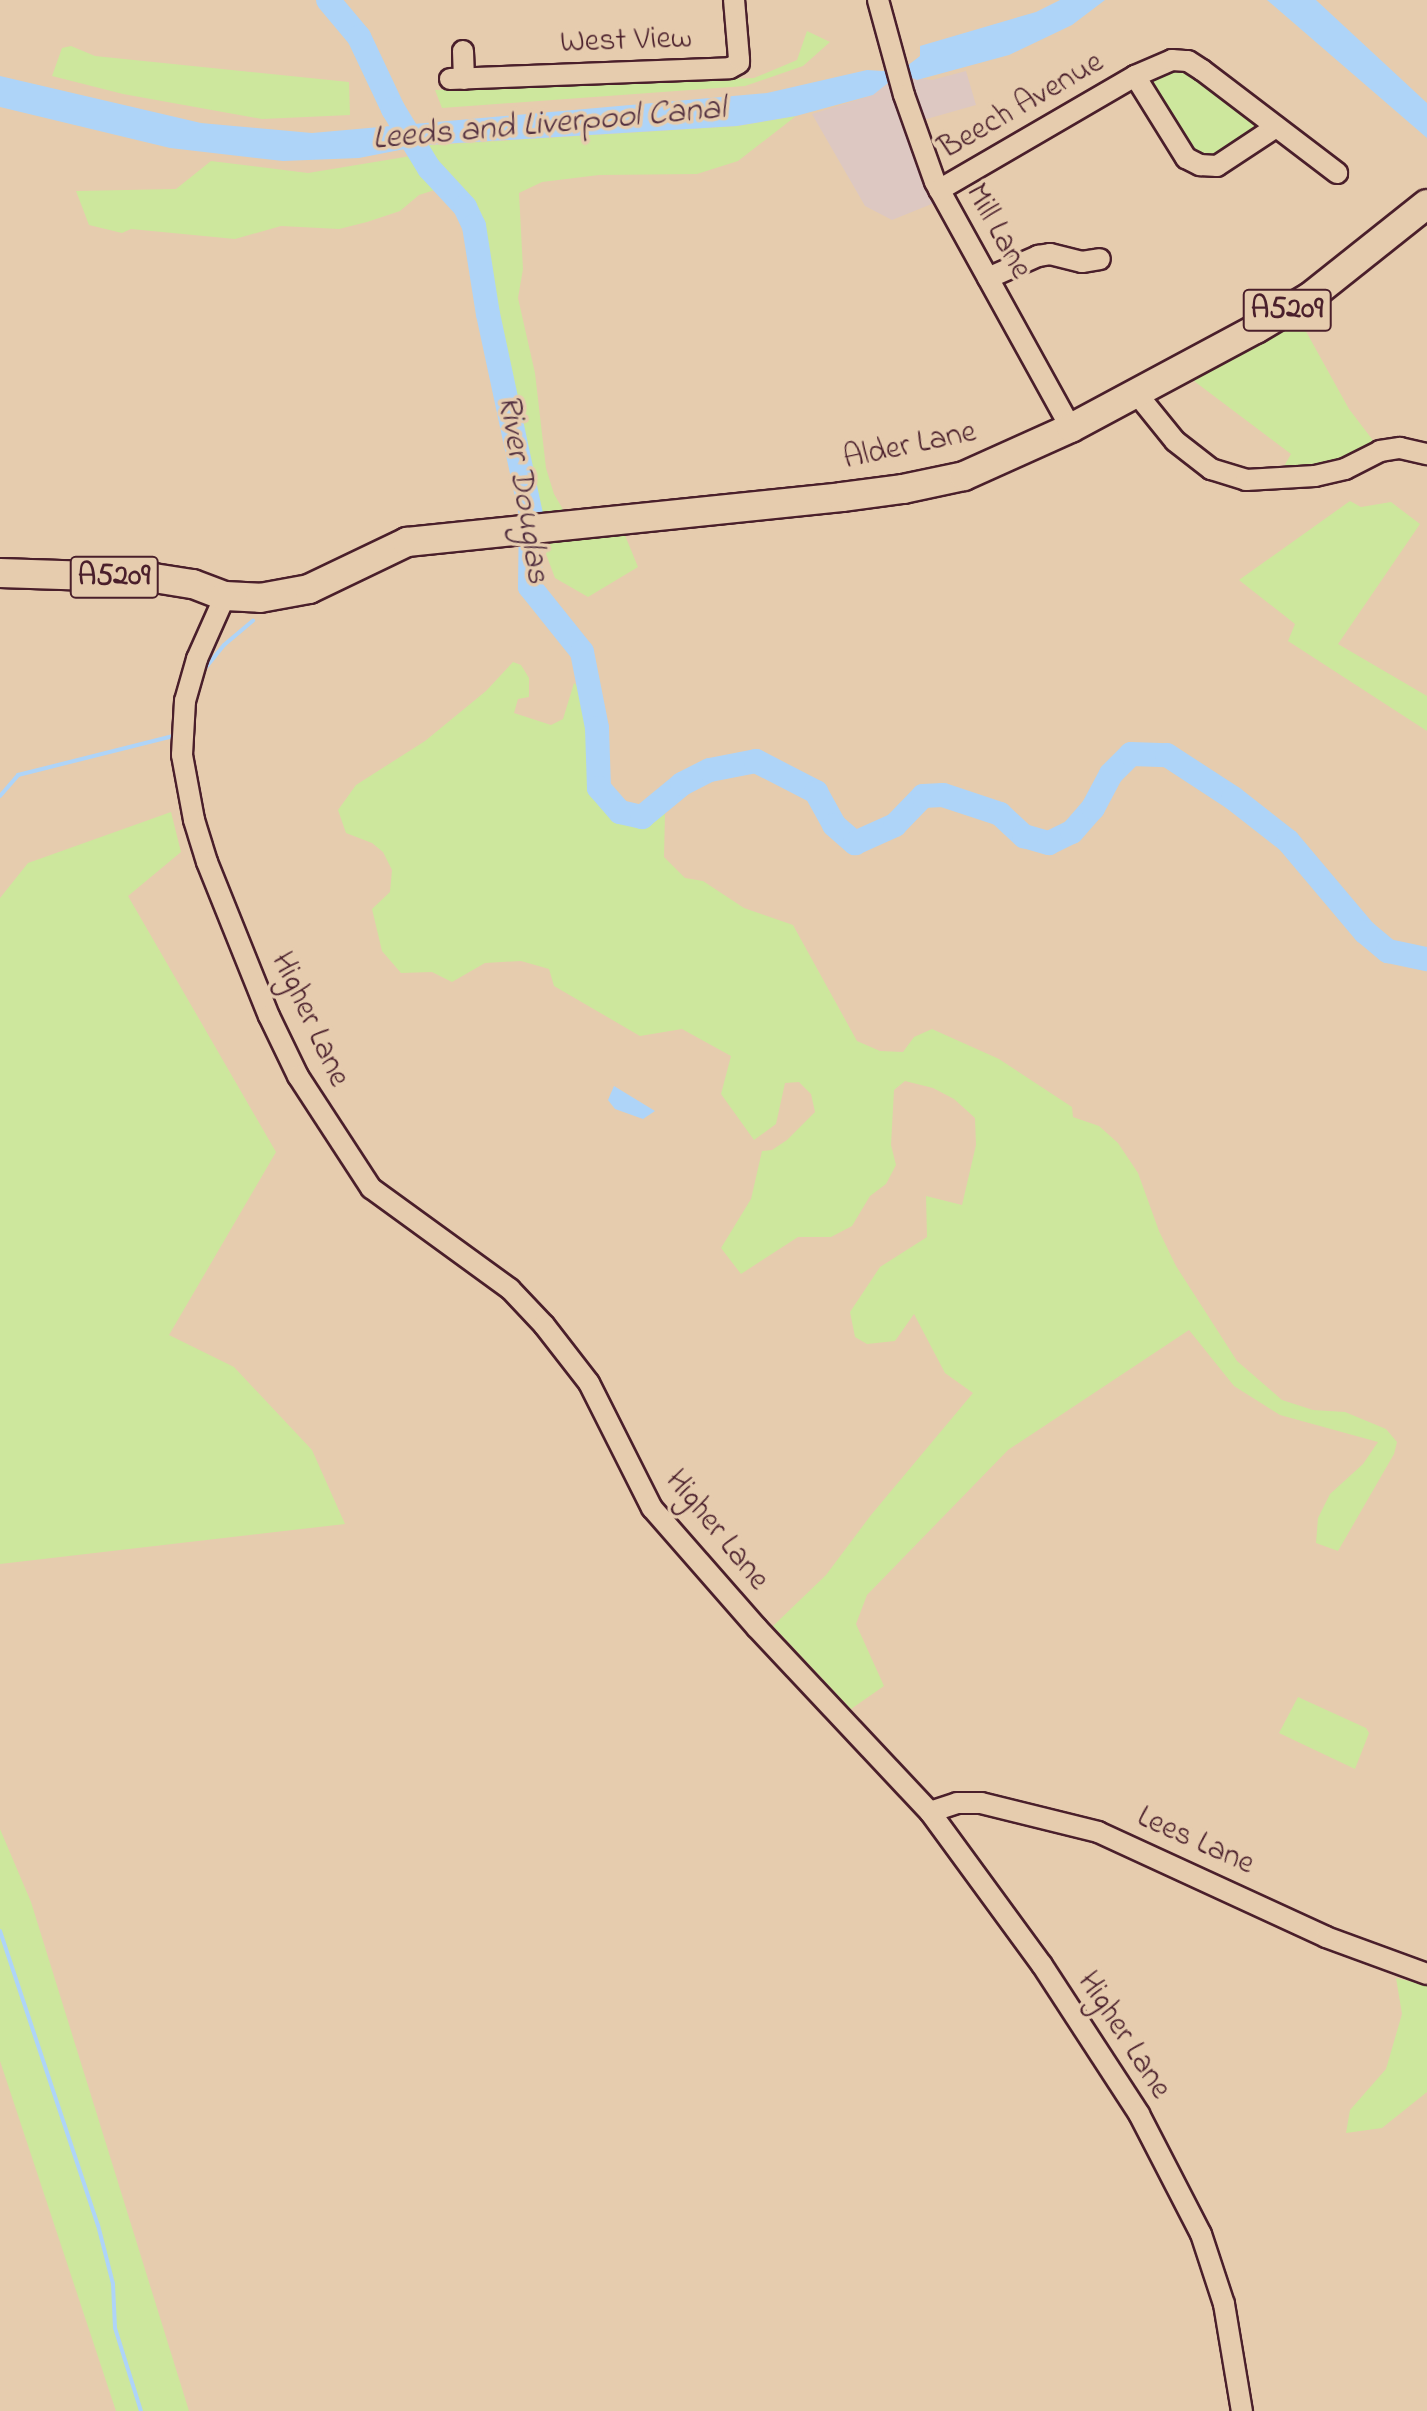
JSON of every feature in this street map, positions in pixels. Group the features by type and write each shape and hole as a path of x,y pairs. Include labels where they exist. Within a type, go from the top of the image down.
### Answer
{"highway":[{"name":"Alder Lane","path":"225,596 260,598 309,589 395,546 516,528 903,489 994,465 1137,394 1310,297 1427,204"},
{"name":"A5209","path":"0,573 154,578 193,584 225,596"}],"street":[{"name":"West View","path":"463,51 457,79 730,68 739,63 734,0"},
{"name":"Mill Lane","path":"878,0 904,95 939,190 1071,428"},
{"name":"Beech Avenue","path":"939,190 1135,76 1172,60 1188,61 1337,173"},
{"name":"Beech Avenue","path":"1135,76 1186,158 1200,165 1217,166 1276,127"},
{"path":"988,278 1038,256 1089,256"},
{"path":"1137,394 1175,441 1211,469 1246,480 1315,476 1345,469 1380,451 1400,448 1427,454"},
{"name":"Higher Lane","path":"225,596 197,659 185,701 182,755 194,820 207,862 269,1016 298,1076 371,1188 510,1289 544,1325 589,1383 652,1508 757,1628 930,1812 1068,2003 1119,2082 1201,2234 1217,2281 1242,2411"},
{"name":"Lees Lane","path":"930,1812 957,1803 981,1803 1098,1832 1326,1937 1427,1974"}],"shaded area":[{"path":"966,71 976,105 909,124 939,201 892,220 865,206 812,114 873,95 888,83 910,77 932,80"}],"green space":[{"path":"807,31 830,42 803,66 745,86 442,108 435,90 754,78 797,60"},
{"path":"71,46 95,56 349,82 350,115 262,119 123,94 52,76 62,48"},
{"path":"1188,69 1260,126 1211,156 1194,154 1149,82 1166,70"},
{"path":"796,116 738,161 697,174 599,175 542,182 519,193 523,269 518,298 535,373 546,468 554,494 571,523 532,526 474,226 465,207 435,174 444,187 419,195 400,211 367,222 339,229 281,226 235,239 131,229 122,233 89,225 76,191 176,189 211,161 308,173 417,155 425,164 416,146 737,126"},
{"path":"1298,317 1349,409 1375,443 1355,460 1279,475 1291,454 1186,375"},
{"path":"1350,501 1361,507 1391,502 1420,524 1338,644 1427,696 1427,731 1288,641 1295,624 1239,580"},
{"path":"622,528 638,567 588,597 555,578 546,554 552,537"},
{"path":"513,662 521,665 529,678 529,697 518,699 514,713 551,725 563,719 574,683 583,691 589,722 591,786 600,798 613,812 627,818 665,813 664,857 685,878 703,881 744,908 793,925 857,1041 880,1051 903,1052 914,1037 932,1029 999,1059 1072,1107 1073,1117 1099,1126 1118,1143 1138,1173 1159,1231 1176,1266 1237,1361 1282,1400 1313,1410 1345,1412 1386,1429 1397,1442 1394,1454 1338,1551 1316,1543 1318,1518 1330,1494 1363,1464 1378,1442 1280,1415 1234,1386 1189,1330 1008,1450 867,1595 856,1624 884,1686 851,1709 773,1626 826,1575 871,1515 973,1393 945,1373 914,1314 895,1341 867,1344 855,1337 850,1312 880,1267 927,1237 926,1196 962,1205 976,1145 975,1118 954,1099 933,1088 905,1081 894,1090 891,1145 896,1165 886,1184 870,1196 852,1226 831,1237 798,1237 741,1274 721,1248 751,1199 762,1151 772,1150 787,1140 815,1112 811,1094 799,1082 785,1083 776,1124 754,1140 721,1094 731,1056 682,1029 640,1036 554,986 549,969 521,961 485,963 452,982 432,972 401,973 382,951 372,909 390,892 392,870 383,852 372,843 346,833 338,810 356,785 425,741 486,691"},
{"path":"171,812 181,852 128,896 276,1152 169,1335 234,1367 312,1450 345,1524 0,1564 0,898 28,863"},
{"path":"1298,1697 1366,1728 1369,1733 1355,1769 1279,1733"},
{"path":"0,1829 31,1902 189,2411 116,2411 0,2061"},
{"path":"1396,1978 1427,1985 1427,2092 1382,2128 1346,2133 1350,2110 1386,2069 1402,2014"}],"water":[{"name":"Leeds and Liverpool Canal","path":"1060,0 1105,0 1072,25 1009,55 917,80 910,77 888,83 873,95 796,116 737,126 425,145 359,158 283,161 170,148 0,107 0,76 201,123 312,133 767,93 867,70 883,71 907,66 920,56 920,46 1036,12"},
{"path":"1267,0 1316,0 1427,103 1427,138"},
{"path":"614,1086 655,1111 643,1119 615,1109 608,1100"}],"waterway":[{"name":"River Douglas","path":"328,0 359,37 393,109 429,168 465,207 474,226 488,314 531,515 530,587 582,652 597,728 599,788 620,812 642,817 682,784 710,770 756,761 816,792 834,825 855,843 895,825 923,796 943,795 1000,814 1024,836 1049,843 1072,832 1093,808 1111,774 1131,754 1167,755 1233,798 1288,841 1365,932 1388,951 1427,959"},
{"path":"203,671 224,645 253,621"},
{"path":"0,796 18,775 173,736"},
{"path":"0,1931 98,2225 113,2284 115,2328 141,2411"}]}
